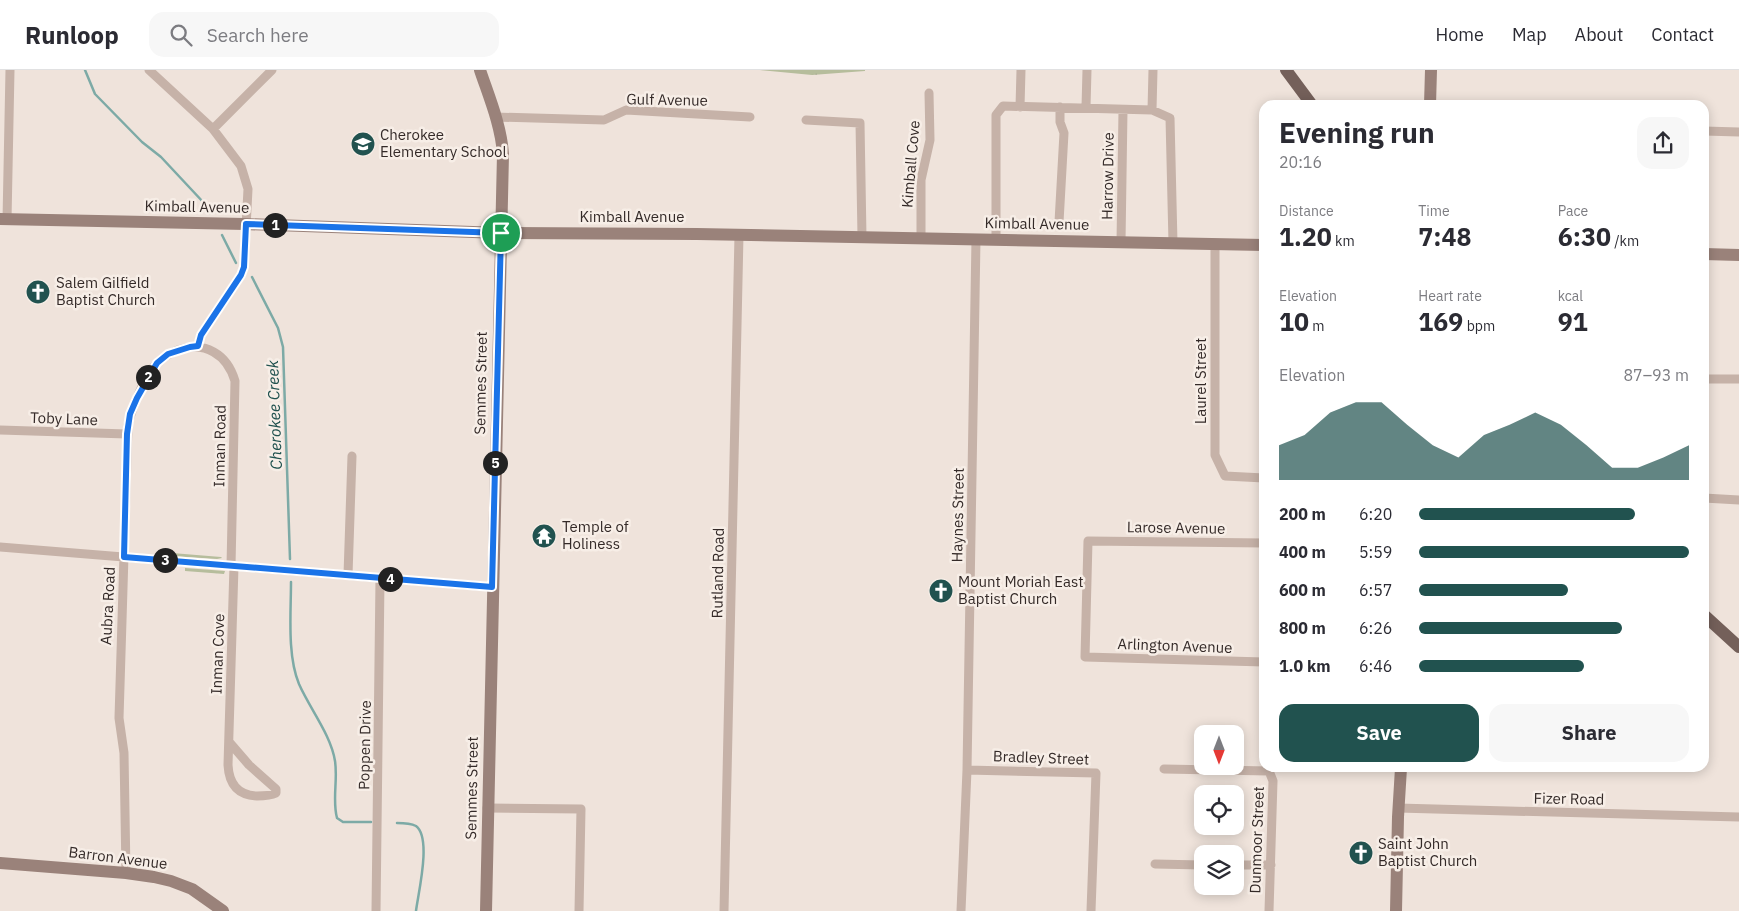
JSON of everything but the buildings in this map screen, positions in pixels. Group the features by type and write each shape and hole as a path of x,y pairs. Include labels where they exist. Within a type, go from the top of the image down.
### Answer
{"main road":[{"name":"Semmes Street","path":"480,70 495,117 503,154 486,911"},
{"path":"1286,70 1308,100"},
{"path":"1430,100 1431,70"},
{"name":"Kimball Avenue","path":"4,220 246,224 501,233 739,235 1259,245"},
{"path":"1709,254 1739,255"},
{"path":"1709,620 1739,647"},
{"path":"1396,911 1401,772"},
{"name":"Barron Avenue","path":"0,862 154,877 181,884 223,911"}],"street":[{"path":"4,220 10,70"},
{"path":"149,70 213,129 241,166 248,189 244,267 241,275 201,335 198,346"},
{"path":"213,129 272,70"},
{"path":"1020,107 1021,70"},
{"path":"1086,107 1087,70"},
{"path":"1152,110 1153,70"},
{"name":"Kimball Cove","path":"921,238 921,180 930,140 929,93"},
{"path":"996,240 996,115 1004,106 1086,107 1152,110 1170,118 1173,243"},
{"path":"1059,222 1064,133 1060,122 1060,107"},
{"name":"Gulf Avenue","path":"495,117 604,120 626,110 750,117"},
{"name":"Harrow Drive","path":"1121,242 1123,110"},
{"path":"806,120 860,123 862,237"},
{"path":"1709,131 1739,132"},
{"name":"Rutland Road","path":"724,911 739,235"},
{"name":"Haynes Street","path":"961,911 967,770 976,239"},
{"name":"Laurel Street","path":"1215,244 1215,455 1225,476 1259,478"},
{"name":"Aubra Road","path":"126,873 124,753 118,718 127,434 134,405 157,363 168,354 198,346"},
{"name":"Inman Road","path":"198,346 205,347 216,353 227,364 235,381 232,566"},
{"path":"1709,379 1739,379"},
{"name":"Toby Lane","path":"0,430 127,434"},
{"path":"348,575 352,456"},
{"path":"1709,498 1739,500"},
{"name":"Larose Avenue","path":"1085,656 1088,541 1259,543"},
{"path":"0,547 492,587"},
{"name":"Inman Cove","path":"230,742 249,765 276,789 276,793 252,795 242,792 234,786 229,771 232,566"},
{"name":"Poppen Drive","path":"376,911 380,578"},
{"name":"Arlington Avenue","path":"1085,656 1259,662"},
{"name":"Dunmoor Street","path":"1164,769 1259,771"},
{"name":"Bradley Street","path":"967,770 1096,773 1091,911"},
{"name":"Dunmoor Street","path":"1269,772 1273,780 1269,911"},
{"path":"488,808 581,809 579,911"},
{"name":"Fizer Road","path":"1398,808 1739,817"},
{"path":"1155,864 1194,865"},
{"path":"1244,865 1271,866"}],"green space":[{"path":"760,70 865,70 865,71 812,75"},
{"path":"172,553 221,557 222,558 172,556"},
{"path":"185,568 225,571 224,574 185,571"}],"waterway":[{"name":"Cherokee Creek","path":"85,70 95,94 142,142 161,157 204,203 210,213"},
{"name":"Cherokee Creek","path":"222,235 236,263"},
{"name":"Cherokee Creek","path":"252,277 278,328 283,347 290,559"},
{"name":"Cherokee Creek","path":"291,582 290,634 295,673 333,751 336,768 335,804 337,818 343,822 371,822"},
{"name":"Cherokee Creek","path":"397,823 416,826 421,832 424,854 416,911"}],"place":[{"name":"Cherokee Elementary School","path":"363,144"},
{"name":"Salem Gilfield Baptist Church","path":"38,292"},
{"name":"Temple of Holiness","path":"544,536"},
{"name":"Mount Moriah East Baptist Church","path":"941,591"},
{"name":"Saint John Baptist Church","path":"1361,853"}],"route":[{"path":"246,224 501,233 492,587 124,557 127,434 130,414 150,373 162,358 181,349 198,346 201,335 241,275 244,267 246,224"}]}
